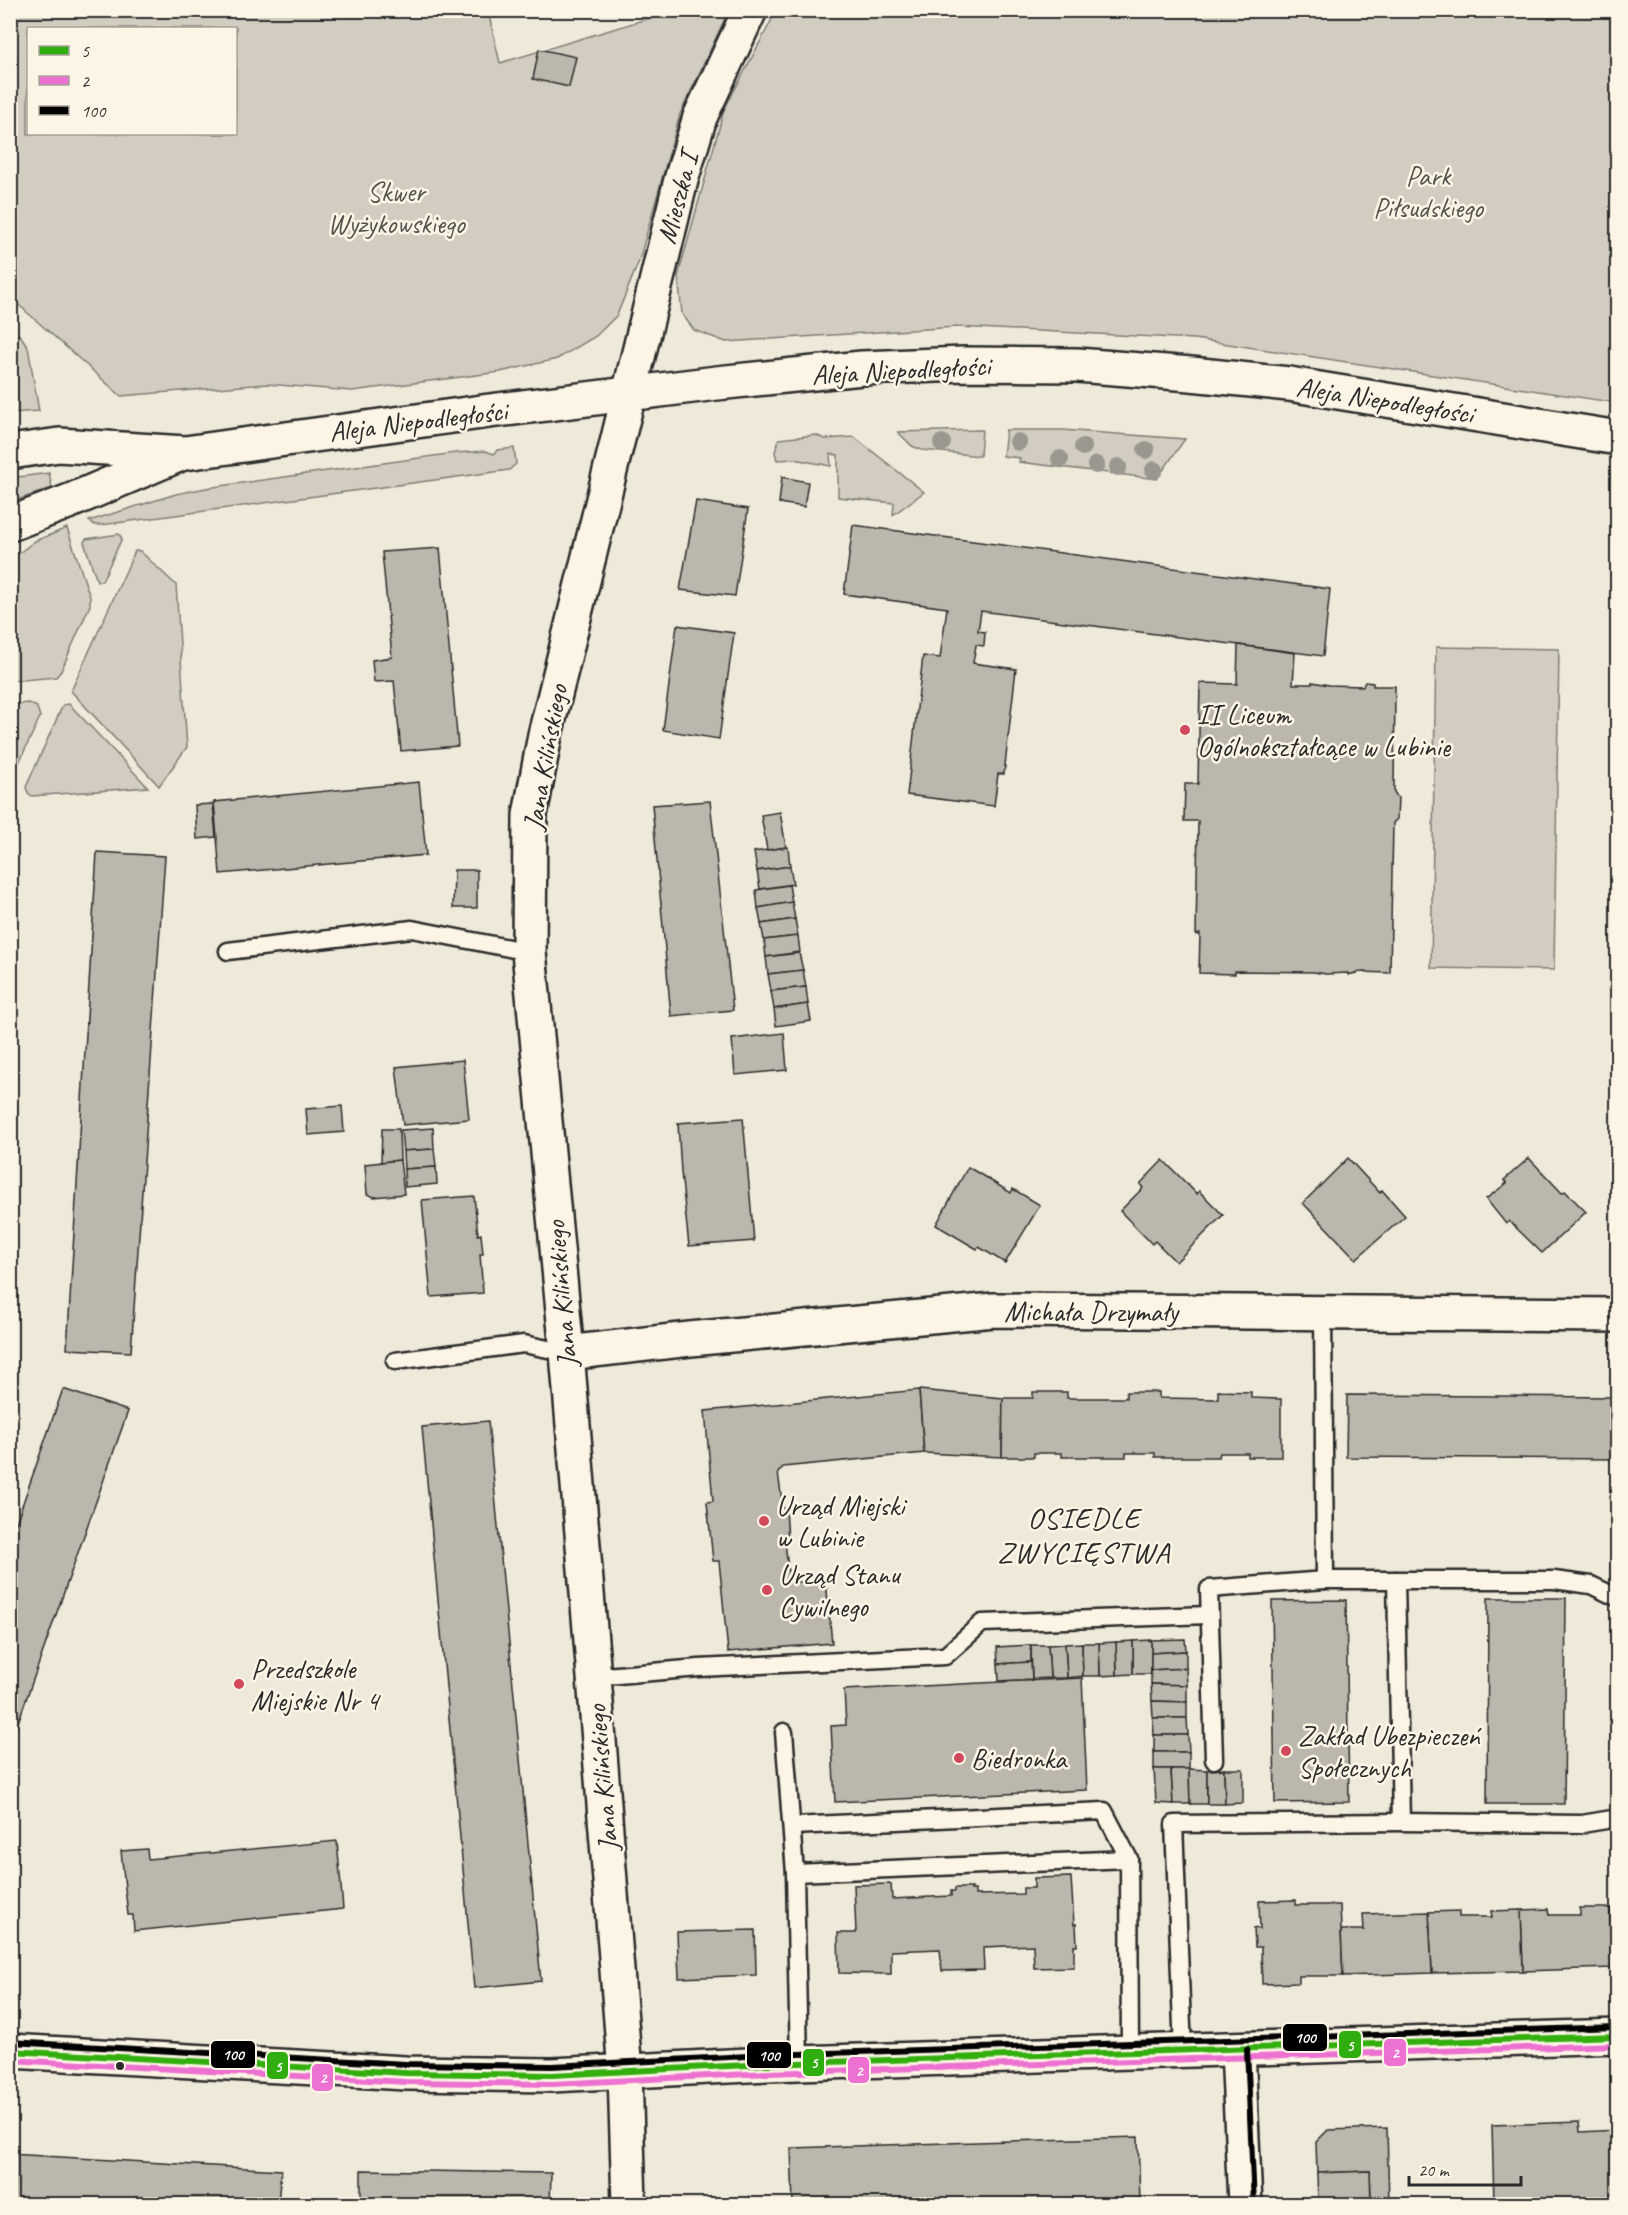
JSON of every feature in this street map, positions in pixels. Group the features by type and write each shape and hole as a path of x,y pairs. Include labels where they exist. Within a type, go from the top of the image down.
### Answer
{"street":[{"name":"Mieszka I","path":"629,394 681,180 700,117 750,10"},
{"name":"Aleja Niepodległości","path":"10,452 59,445 185,453 477,412 629,394 862,368 963,364 1077,365 1290,384 1617,438"},
{"name":"Jana Kilińskiego","path":"629,394 545,735 531,815 529,952 567,1353 594,1677 625,2072 629,2205"},
{"path":"10,431 59,445"},
{"name":"Aleja Niepodległości","path":"10,524 185,453"},
{"name":"Michała Drzymały","path":"567,1353 994,1310 1617,1315"},
{"path":"10,2051 406,2073 552,2075 799,2063 1617,2036"},
{"path":"1238,2049 1245,2205"}],"lane":[{"path":"228,951 412,929 529,952"},
{"path":"1323,1312 1324,1580"},
{"path":"395,1360 524,1344 567,1353"},
{"path":"1214,1760 1209,1589 1324,1580 1554,1580 1591,1585 1617,1598"},
{"path":"1396,1580 1401,1822"},
{"path":"594,1677 699,1668 945,1656 982,1623 1209,1615"},
{"path":"784,1732 793,1826 799,2063"},
{"path":"793,1826 1104,1811 1129,1859 1130,2052"},
{"path":"1183,2051 1173,1824 1401,1822 1582,1824 1617,1818"},
{"path":"795,1873 1129,1859"}],"green space":[{"name":"Park Piłsudskiego","path":"777,10 1617,11 1617,403 1195,339 957,327 726,342 694,330 682,314 678,276 724,110"},
{"name":"Skwer Wyżykowskiego","path":"11,11 488,11 500,63 673,11 719,11 727,14 680,114 639,261 617,315 596,336 557,359 500,372 352,391 267,384 121,396 11,298"},
{"path":"11,326 28,347 39,411 11,413"},
{"path":"982,430 980,456 922,450 912,446 898,432"},
{"path":"1006,430 1062,430 1185,439 1157,479 1019,462 1020,458 1003,456"},
{"path":"815,435 825,439 854,437 924,492 893,515 894,503 838,497 838,455 830,454 831,466 794,459 777,460 775,452 779,439"},
{"path":"514,448 516,464 509,470 101,525 95,525 89,521 176,494 206,488 455,453 486,451 494,454 497,450"},
{"path":"49,473 52,488 11,502 11,478"},
{"path":"67,528 90,597 90,605 61,671 56,677 11,681 11,559 35,541"},
{"path":"119,534 122,538 102,581 97,581 84,542 86,539"},
{"path":"135,551 140,551 176,585 187,747 159,786 71,691"},
{"path":"1436,647 1559,649 1554,970 1431,968"},
{"path":"28,703 37,707 40,717 11,780 11,705"},
{"path":"69,704 148,787 32,796 28,793 26,787 63,705"}],"building":[{"path":"539,49 576,57 569,87 533,79"},
{"path":"782,477 808,482 804,507 779,503"},
{"path":"696,501 748,509 735,596 680,590"},
{"path":"853,525 1330,589 1323,656 981,611 978,631 985,632 984,646 976,645 973,663 1016,669 1004,774 998,774 994,806 907,795 923,656 940,658 947,608 844,594"},
{"path":"440,548 458,746 401,751 394,681 374,682 372,660 392,657 382,552"},
{"path":"677,625 734,633 719,739 663,730"},
{"path":"1238,645 1295,653 1293,684 1312,684 1312,682 1363,686 1365,682 1373,683 1373,686 1395,686 1394,792 1398,798 1397,819 1393,823 1390,973 1360,972 1348,975 1348,973 1235,971 1235,974 1199,973 1200,934 1196,935 1198,821 1184,821 1185,784 1198,784 1200,683 1237,684"},
{"path":"419,782 426,855 220,874 214,802"},
{"path":"710,801 733,1010 671,1016 652,805"},
{"path":"213,804 216,837 197,839 195,805"},
{"path":"780,812 786,847 767,850 761,815"},
{"path":"788,847 790,866 757,871 754,852"},
{"path":"97,852 165,856 131,1352 67,1349"},
{"path":"790,866 793,884 760,889 757,871"},
{"path":"454,870 477,870 477,908 453,908"},
{"path":"789,885 792,902 758,908 756,890"},
{"path":"792,902 795,919 761,924 758,908"},
{"path":"795,919 798,936 764,940 761,924"},
{"path":"798,936 800,952 766,957 764,940"},
{"path":"799,953 803,970 768,974 766,957"},
{"path":"803,970 806,987 771,991 768,974"},
{"path":"806,987 808,1004 774,1009 771,991"},
{"path":"808,1004 811,1021 776,1026 774,1009"},
{"path":"784,1033 787,1070 735,1075 732,1039"},
{"path":"463,1060 469,1119 403,1125 396,1067"},
{"path":"342,1106 344,1132 308,1135 306,1109"},
{"path":"743,1118 754,1241 689,1246 678,1123"},
{"path":"433,1128 434,1149 403,1151 401,1130"},
{"path":"382,1129 399,1129 400,1160 381,1162"},
{"path":"434,1149 436,1167 404,1169 403,1151"},
{"path":"1348,1158 1380,1193 1382,1190 1405,1216 1356,1259 1303,1203"},
{"path":"1529,1158 1562,1193 1565,1191 1586,1212 1542,1253 1509,1221 1506,1224 1486,1199 1507,1183 1504,1180"},
{"path":"400,1160 404,1194 374,1197 367,1194 365,1164"},
{"path":"1163,1160 1197,1194 1199,1191 1223,1215 1176,1262 1155,1241 1152,1244 1120,1211 1143,1188 1140,1184"},
{"path":"436,1167 437,1184 405,1187 404,1169"},
{"path":"968,1167 1011,1193 1013,1189 1040,1205 1005,1263 936,1225"},
{"path":"474,1196 478,1235 481,1234 483,1254 480,1254 483,1293 431,1297 422,1200"},
{"path":"63,1389 128,1411 10,1745 10,1540"},
{"path":"919,1390 924,1453 783,1467 778,1473 783,1508 786,1509 788,1540 785,1541 789,1578 795,1582 826,1581 832,1643 728,1652 719,1561 713,1561 707,1502 713,1501 705,1411"},
{"path":"919,1390 1003,1398 1002,1457 924,1453"},
{"path":"1218,1391 1251,1392 1251,1398 1281,1399 1281,1457 1248,1457 1248,1453 1220,1453 1219,1457 1155,1457 1155,1453 1126,1453 1126,1457 1062,1457 1062,1453 1034,1453 1034,1457 1002,1457 1003,1398 1033,1398 1033,1392 1067,1392 1067,1398 1126,1398 1126,1392 1159,1392 1159,1398 1218,1399"},
{"path":"1347,1395 1618,1397 1618,1459 1346,1457"},
{"path":"488,1421 541,1981 474,1988 422,1427"},
{"path":"1488,1598 1566,1598 1564,1804 1487,1804"},
{"path":"1346,1600 1349,1802 1275,1803 1272,1601"},
{"path":"1185,1639 1186,1651 1151,1653 1151,1640"},
{"path":"1151,1640 1151,1674 1133,1674 1133,1641"},
{"path":"1133,1641 1133,1674 1117,1675 1116,1642"},
{"path":"1116,1642 1117,1675 1100,1676 1099,1643"},
{"path":"1082,1643 1083,1676 1067,1678 1065,1644"},
{"path":"1082,1643 1099,1643 1100,1676 1083,1676"},
{"path":"1065,1644 1067,1678 1050,1678 1048,1645"},
{"path":"1031,1645 1031,1662 998,1664 997,1647"},
{"path":"1031,1645 1048,1645 1050,1678 1032,1679"},
{"path":"1186,1651 1186,1668 1151,1670 1151,1653"},
{"path":"1031,1662 1032,1679 999,1681 998,1664"},
{"path":"1186,1668 1187,1685 1151,1684 1151,1670"},
{"name":"Biedronka","path":"1082,1678 1087,1790 835,1802 831,1726 846,1725 844,1690"},
{"path":"1151,1684 1187,1685 1187,1702 1152,1701"},
{"path":"1152,1701 1187,1702 1187,1718 1153,1718"},
{"path":"1153,1718 1187,1718 1188,1735 1154,1735"},
{"path":"1154,1735 1188,1735 1189,1752 1154,1752"},
{"path":"1154,1752 1189,1752 1189,1769 1154,1769"},
{"path":"1154,1769 1171,1769 1173,1804 1156,1803"},
{"path":"1171,1769 1189,1769 1190,1804 1173,1804"},
{"path":"1189,1769 1207,1770 1207,1804 1190,1804"},
{"path":"1224,1769 1225,1804 1207,1804 1207,1770"},
{"path":"1224,1769 1243,1769 1243,1803 1225,1804"},
{"path":"337,1841 343,1909 134,1931 133,1915 128,1915 121,1851 147,1849 148,1859"},
{"path":"1071,1877 1077,1946 1074,1946 1074,1967 1034,1968 1033,1945 983,1947 984,1970 942,1971 940,1949 891,1951 891,1974 839,1973 838,1933 856,1933 854,1885 891,1884 892,1899 951,1896 951,1891 955,1891 955,1888 972,1888 971,1890 975,1890 975,1895 1023,1894 1023,1888 1034,1888 1034,1878"},
{"path":"1296,1900 1296,1905 1340,1905 1343,1976 1299,1976 1299,1983 1262,1984 1261,1947 1255,1947 1254,1928 1260,1929 1259,1901"},
{"path":"1580,1908 1610,1908 1612,1968 1523,1971 1521,1910 1548,1909 1549,1915 1580,1915"},
{"path":"1610,1908 1618,1908 1618,1968 1612,1968"},
{"path":"1521,1910 1523,1971 1432,1973 1429,1912 1459,1911 1459,1917 1492,1917 1491,1911"},
{"path":"1429,1912 1432,1973 1343,1976 1341,1930 1364,1930 1363,1914"},
{"path":"755,1930 756,1975 679,1978 677,1932"},
{"path":"1579,2122 1580,2132 1618,2130 1618,2203 1494,2204 1492,2125"},
{"path":"1387,2128 1389,2204 1371,2204 1370,2171 1317,2173 1316,2142 1328,2130"},
{"path":"1138,2137 1140,2204 793,2204 791,2148"},
{"path":"10,2154 281,2170 278,2204 10,2204"},
{"path":"361,2170 551,2173 550,2204 361,2204"},
{"path":"1370,2171 1371,2204 1318,2204 1317,2173"}],"transit line":[{"name":"100","path":"10,2042 406,2064 552,2066 768,2055 1618,2027"},
{"name":"5","path":"10,2051 406,2073 552,2075 768,2064 1618,2036"},
{"name":"2","path":"10,2060 406,2082 552,2084 768,2073 1618,2045"},
{"name":"100","path":"1247,2049 1254,2204"}],"place":[{"name":"II Liceum Ogólnokształcące w Lubinie","path":"1185,730"},
{"name":"Urząd Miejski w Lubinie","path":"764,1521"},
{"name":"Urząd Stanu Cywilnego","path":"767,1590"},
{"name":"Przedszkole Miejskie Nr 4","path":"239,1684"},
{"name":"Zakład Ubezpieczeń Społecznych","path":"1286,1751"},
{"name":"Biedronka","path":"959,1758"}],"district":[{"name":"OSIEDLE ZWYCIĘSTWA","path":"1084,1535"}]}
